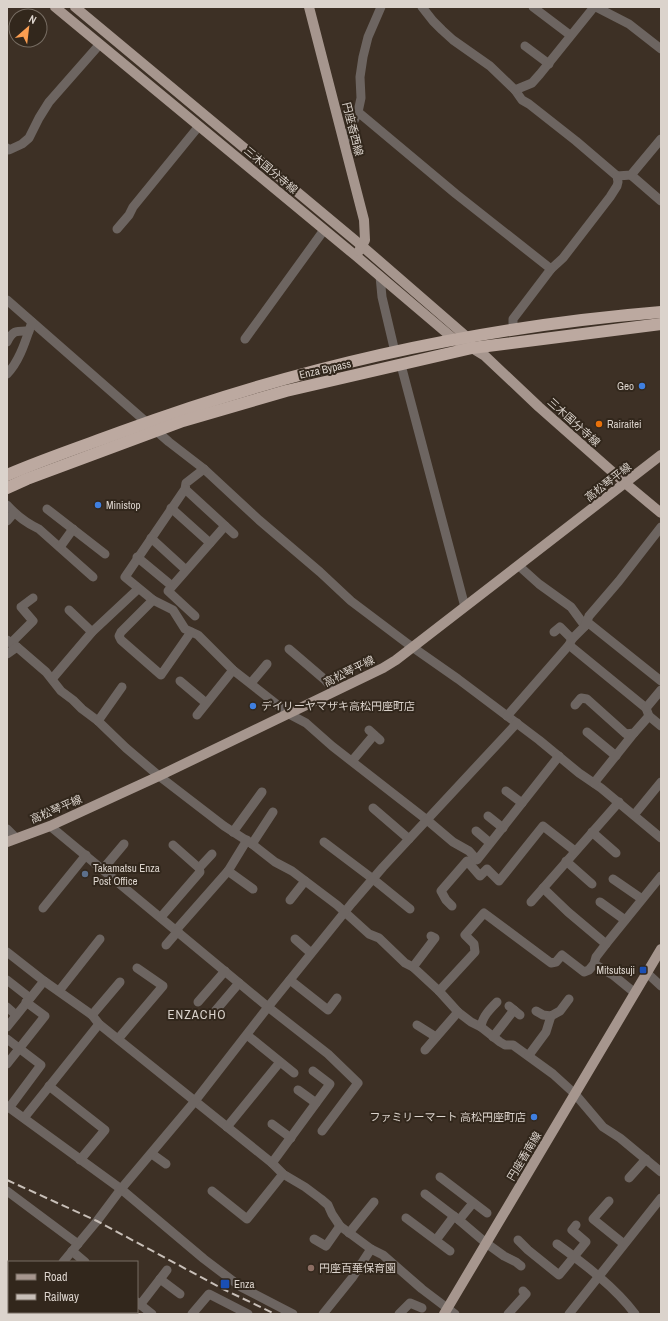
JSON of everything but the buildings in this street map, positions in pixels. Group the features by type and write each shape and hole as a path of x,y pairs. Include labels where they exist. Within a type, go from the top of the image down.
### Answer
{"highway":[{"name":"Enza Bypass","path":"7,488 156,430 286,391 401,365 513,330 600,317 661,312"},
{"name":"Enza Bypass","path":"7,475 179,410 284,380 396,352 455,340 470,343 661,324"}],"main road":[{"name":"三木国分寺線","path":"55,7 356,256 455,340"},
{"name":"三木国分寺線","path":"76,7 362,246 485,356 539,407 661,512"},
{"name":"円座香西線","path":"309,7 364,220 365,240 356,256"},
{"name":"高松琴平線","path":"11,840 50,826 159,776 383,668 396,660 519,566 661,455"},
{"name":"円座香南線","path":"449,1312 486,1243 661,950"}],"street":[{"path":"344,143 358,112 361,98 360,77 363,57 368,37 381,7"},
{"path":"422,7 433,21 448,35 490,66 515,90 522,100 576,141 617,176 631,175 661,202"},
{"path":"533,7 570,35"},
{"path":"515,90 532,83 570,35 595,7 629,24 661,49"},
{"path":"8,150 22,144 29,138 49,102 100,44"},
{"path":"525,46 548,64"},
{"path":"358,112 456,194 551,269"},
{"path":"117,229 199,126"},
{"path":"631,175 661,139"},
{"path":"513,330 513,319 551,269 562,258 610,197 617,186 617,176"},
{"path":"245,339 324,230"},
{"path":"380,276 382,297 396,352"},
{"path":"7,300 30,326 204,469 351,601 517,723 619,802 661,838"},
{"path":"7,342 11,333 30,326"},
{"path":"7,374 11,371 25,343 30,326"},
{"path":"401,365 465,607"},
{"path":"204,469 186,483 185,489 137,557 125,577 153,600 173,610 185,629 198,635 233,670 289,714 306,723 365,773 427,820 452,842 469,851 477,860 560,756"},
{"path":"185,489 234,534"},
{"path":"7,505 14,513 30,525 39,529 93,577"},
{"path":"172,508 210,543"},
{"path":"47,509 106,554"},
{"path":"7,521 14,513"},
{"path":"195,616 168,591 225,526"},
{"path":"507,716 586,624 589,616 619,581 661,527"},
{"path":"60,547 73,529"},
{"path":"151,538 186,570"},
{"path":"137,557 172,586"},
{"path":"519,566 539,584 571,607 586,624 661,681"},
{"path":"52,679 92,632 138,589"},
{"path":"7,654 12,643 33,621 21,607 33,598"},
{"path":"153,600 121,632 119,636 162,675 191,632"},
{"path":"69,610 92,632"},
{"path":"554,632 560,627 571,642 661,726"},
{"path":"12,643 52,679 61,692 98,721 126,748 159,776 215,820 249,842 275,862 292,871 337,905 368,934 379,938 405,963 413,967 439,991 458,1012 471,1022 505,1045 512,1045 529,1055 575,1094 603,1127 620,1138 661,1172"},
{"path":"289,649 324,679 335,692"},
{"path":"251,683 268,664"},
{"path":"197,715 233,670"},
{"path":"180,682 206,703"},
{"path":"98,721 122,687"},
{"path":"594,783 634,733 661,690"},
{"path":"575,705 581,698 587,700 626,734 634,733"},
{"path":"64,1261 121,1189 152,1154 195,1101 344,913 373,879 517,723"},
{"path":"587,732 616,756"},
{"path":"352,761 374,735"},
{"path":"634,816 661,782"},
{"path":"506,791 522,803"},
{"path":"233,832 262,792"},
{"path":"532,902 566,861 619,802"},
{"path":"373,808 410,839"},
{"path":"166,945 228,871 272,812"},
{"path":"488,816 503,828"},
{"path":"50,826 268,1007 328,1054 358,1083 322,1130"},
{"path":"452,906 446,900 441,890 467,861 480,876 487,869 499,881 543,826 575,851"},
{"path":"7,829 11,840"},
{"path":"476,831 490,843"},
{"path":"592,832 616,853"},
{"path":"324,842 410,909"},
{"path":"103,869 124,844"},
{"path":"179,846 200,868"},
{"path":"161,917 200,872 200,868 212,854"},
{"path":"44,908 86,855"},
{"path":"566,861 592,884"},
{"path":"228,871 253,889"},
{"path":"439,991 475,952 474,944 465,936 484,913 551,963 556,962 562,955 584,972 588,970 594,964 596,957 606,944 661,876"},
{"path":"613,879 642,899"},
{"path":"290,900 305,881"},
{"path":"543,888 568,912 606,944"},
{"path":"600,902 625,920"},
{"path":"413,967 435,938 431,936"},
{"path":"59,990 100,939"},
{"path":"295,939 311,953"},
{"path":"7,952 92,1015 99,1024 272,1163 283,1174 305,1187 321,1199 328,1205 340,1226 371,1249 383,1255 449,1312"},
{"path":"594,964 620,980 635,993"},
{"path":"118,1039 163,986 137,968"},
{"path":"198,1002 225,971"},
{"path":"647,973 661,986"},
{"path":"7,980 45,1016 7,1064"},
{"path":"7,1027 44,980"},
{"path":"290,980 328,1010 337,998"},
{"path":"92,1015 120,982"},
{"path":"211,1016 239,983"},
{"path":"536,1011 551,1016 560,1011 569,999"},
{"path":"481,1028 482,1022 496,1002"},
{"path":"7,1007 16,1015"},
{"path":"493,1037 514,1010"},
{"path":"425,1050 458,1012"},
{"path":"529,1055 546,1032 551,1016"},
{"path":"24,1118 99,1024"},
{"path":"417,1024 436,1037"},
{"path":"247,1035 294,1073"},
{"path":"7,1039 41,1065 8,1107 121,1189 204,1259 241,1287 293,1314"},
{"path":"227,1127 280,1062"},
{"path":"272,1163 330,1084 313,1071"},
{"path":"49,1086 104,1130 80,1160"},
{"path":"298,1090 316,1103"},
{"path":"272,1124 291,1138"},
{"path":"152,1154 166,1164"},
{"path":"629,1178 646,1159"},
{"path":"212,1191 247,1218 283,1174"},
{"path":"440,1177 487,1213"},
{"path":"7,1191 78,1244"},
{"path":"425,1194 457,1218 486,1243 518,1264 528,1250"},
{"path":"569,1314 661,1198"},
{"path":"610,1201 593,1219 624,1244"},
{"path":"349,1233 374,1202"},
{"path":"436,1240 473,1203"},
{"path":"406,1218 450,1251"},
{"path":"518,1240 559,1275 586,1242 572,1230 576,1225"},
{"path":"314,1239 326,1246 340,1226"},
{"path":"557,1244 583,1263 621,1298 635,1314"},
{"path":"324,1314 355,1274 371,1249"},
{"path":"72,1251 84,1261"},
{"path":"152,1314 138,1304 167,1270"},
{"path":"160,1279 180,1294"},
{"path":"508,1314 526,1294 523,1291"},
{"path":"192,1314 209,1294 248,1314"},
{"path":"399,1314 410,1303 422,1308"}],"railway":[{"path":"7,1180 97,1221 223,1289 275,1314"}],"place":[{"name":"Geo","path":"642,386"},
{"name":"Rairaitei","path":"599,424"},
{"name":"Ministop","path":"98,505"},
{"name":"デイリーヤマザキ高松円座町店","path":"253,706"},
{"name":"Takamatsu Enza Post Office","path":"85,874"},
{"name":"Mitsutsuji","path":"643,970"},
{"name":"ファミリーマート 高松円座町店","path":"534,1117"},
{"name":"円座百華保育園","path":"311,1268"},
{"name":"Enza","path":"225,1284"}],"district":[{"name":"ENZACHO","path":"197,1014"}]}
